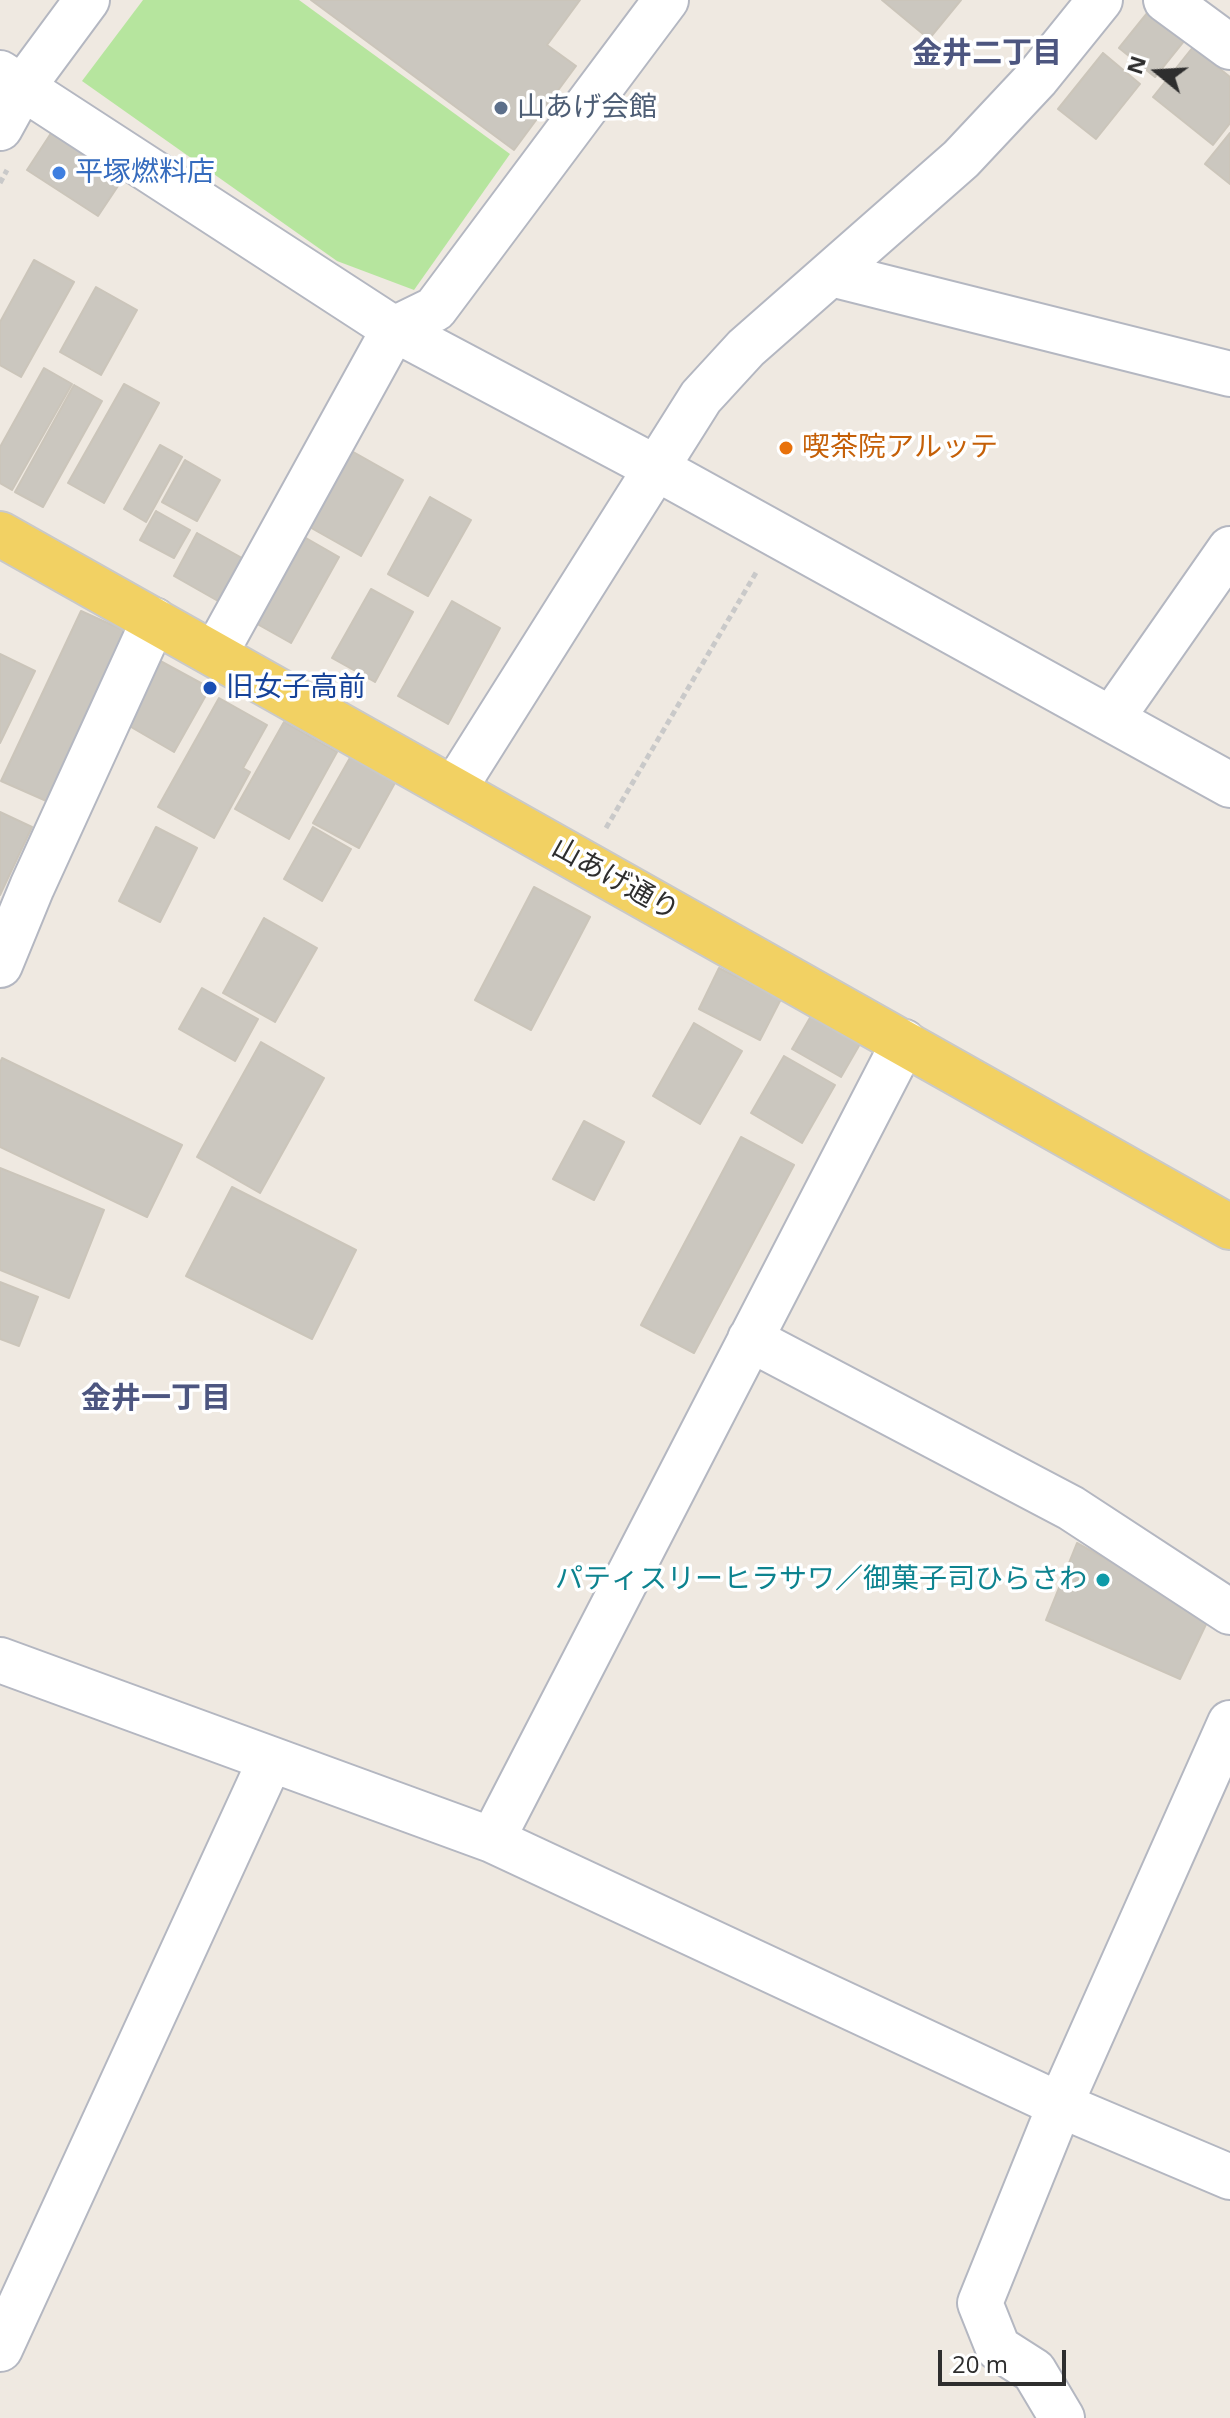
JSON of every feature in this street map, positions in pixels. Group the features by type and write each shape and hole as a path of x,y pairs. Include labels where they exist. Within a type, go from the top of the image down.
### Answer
{"main road":[{"name":"山あげ通り","path":"0,534 1230,1227"}],"street":[{"path":"0,128 11,80 87,0"},
{"path":"215,654 394,329 435,309 666,0"},
{"path":"454,789 701,397 746,348 961,159 1037,78 1100,0"},
{"path":"1166,0 1230,47"},
{"path":"11,80 394,329 656,468 1230,785"},
{"path":"831,274 1230,374"},
{"path":"1112,718 1230,549"},
{"path":"0,965 32,887 154,620"},
{"path":"492,1840 904,1042"},
{"path":"750,1339 1071,1508 1230,1612"},
{"path":"0,1660 492,1840 1060,2105 1230,2177"},
{"path":"1062,2418 1034,2371 998,2348 980,2303 1060,2105 1230,1723"},
{"path":"0,2349 270,1761"}],"path":[{"path":"604,830 778,535"}],"green space":[{"path":"143,0 299,0 510,154 414,290 337,261 82,81"}],"building":[{"name":"山あげ会館","path":"311,0 580,0 547,45 576,66 514,150"},
{"path":"882,0 961,0 929,39"},
{"path":"1148,12 1184,41 1155,77 1119,48"},
{"path":"1193,47 1230,77 1230,123 1213,145 1153,97"},
{"path":"1103,53 1140,84 1096,139 1058,109"},
{"path":"59,121 130,168 98,216 27,170"},
{"path":"1230,133 1230,184 1205,164"},
{"path":"34,260 74,282 21,377 0,365 0,322"},
{"path":"96,287 137,310 101,375 60,352"},
{"path":"44,368 72,384 12,490 0,483 0,447"},
{"path":"124,384 159,403 104,503 68,483"},
{"path":"74,385 102,401 43,507 15,492"},
{"path":"160,445 182,457 146,522 124,509"},
{"path":"348,449 403,480 361,556 306,525"},
{"path":"185,460 220,480 197,521 162,502"},
{"path":"430,497 471,520 428,596 388,574"},
{"path":"156,511 190,530 174,558 140,540"},
{"path":"292,530 339,557 291,643 243,616"},
{"path":"197,533 242,558 218,601 174,576"},
{"path":"371,589 413,612 375,682 332,658"},
{"path":"452,601 500,628 448,724 398,696"},
{"path":"81,611 130,633 51,803 1,781"},
{"path":"0,654 35,671 0,743"},
{"path":"153,657 210,688 174,752 119,720"},
{"path":"219,698 267,725 243,768 250,772 214,838 158,807"},
{"path":"284,722 337,752 289,839 235,809"},
{"path":"351,756 396,781 359,848 313,823"},
{"path":"0,812 32,827 0,895"},
{"path":"156,827 197,848 160,922 119,901"},
{"path":"313,827 351,849 322,901 284,879"},
{"path":"534,887 590,917 531,1030 475,1000"},
{"path":"264,918 317,948 275,1022 223,993"},
{"path":"719,968 781,999 760,1040 699,1009"},
{"path":"202,988 258,1019 235,1061 179,1029"},
{"path":"811,1016 860,1044 841,1077 792,1049"},
{"path":"694,1023 742,1051 700,1124 653,1096"},
{"path":"261,1042 324,1078 260,1193 197,1157"},
{"path":"784,1056 835,1085 802,1143 751,1113"},
{"path":"2,1058 182,1145 147,1217 0,1147"},
{"path":"584,1121 624,1142 594,1200 553,1179"},
{"path":"741,1137 794,1165 694,1353 641,1325"},
{"path":"0,1168 104,1210 69,1298 0,1270"},
{"path":"232,1187 356,1250 312,1339 186,1276"},
{"path":"0,1282 38,1297 19,1346 0,1339"},
{"name":"パティスリーヒラサワ／御菓子司ひらさわ","path":"1077,1543 1210,1616 1180,1679 1046,1620"}],"place":[{"name":"山あげ会館","path":"501,108"},
{"name":"平塚燃料店","path":"59,173"},
{"name":"喫茶院アルッテ","path":"786,448"},
{"name":"旧女子高前","path":"210,688"},
{"name":"パティスリーヒラサワ／御菓子司ひらさわ","path":"1103,1580"}],"district":[{"name":"金井二丁目","path":"987,54"},
{"name":"金井一丁目","path":"156,1399"}]}
